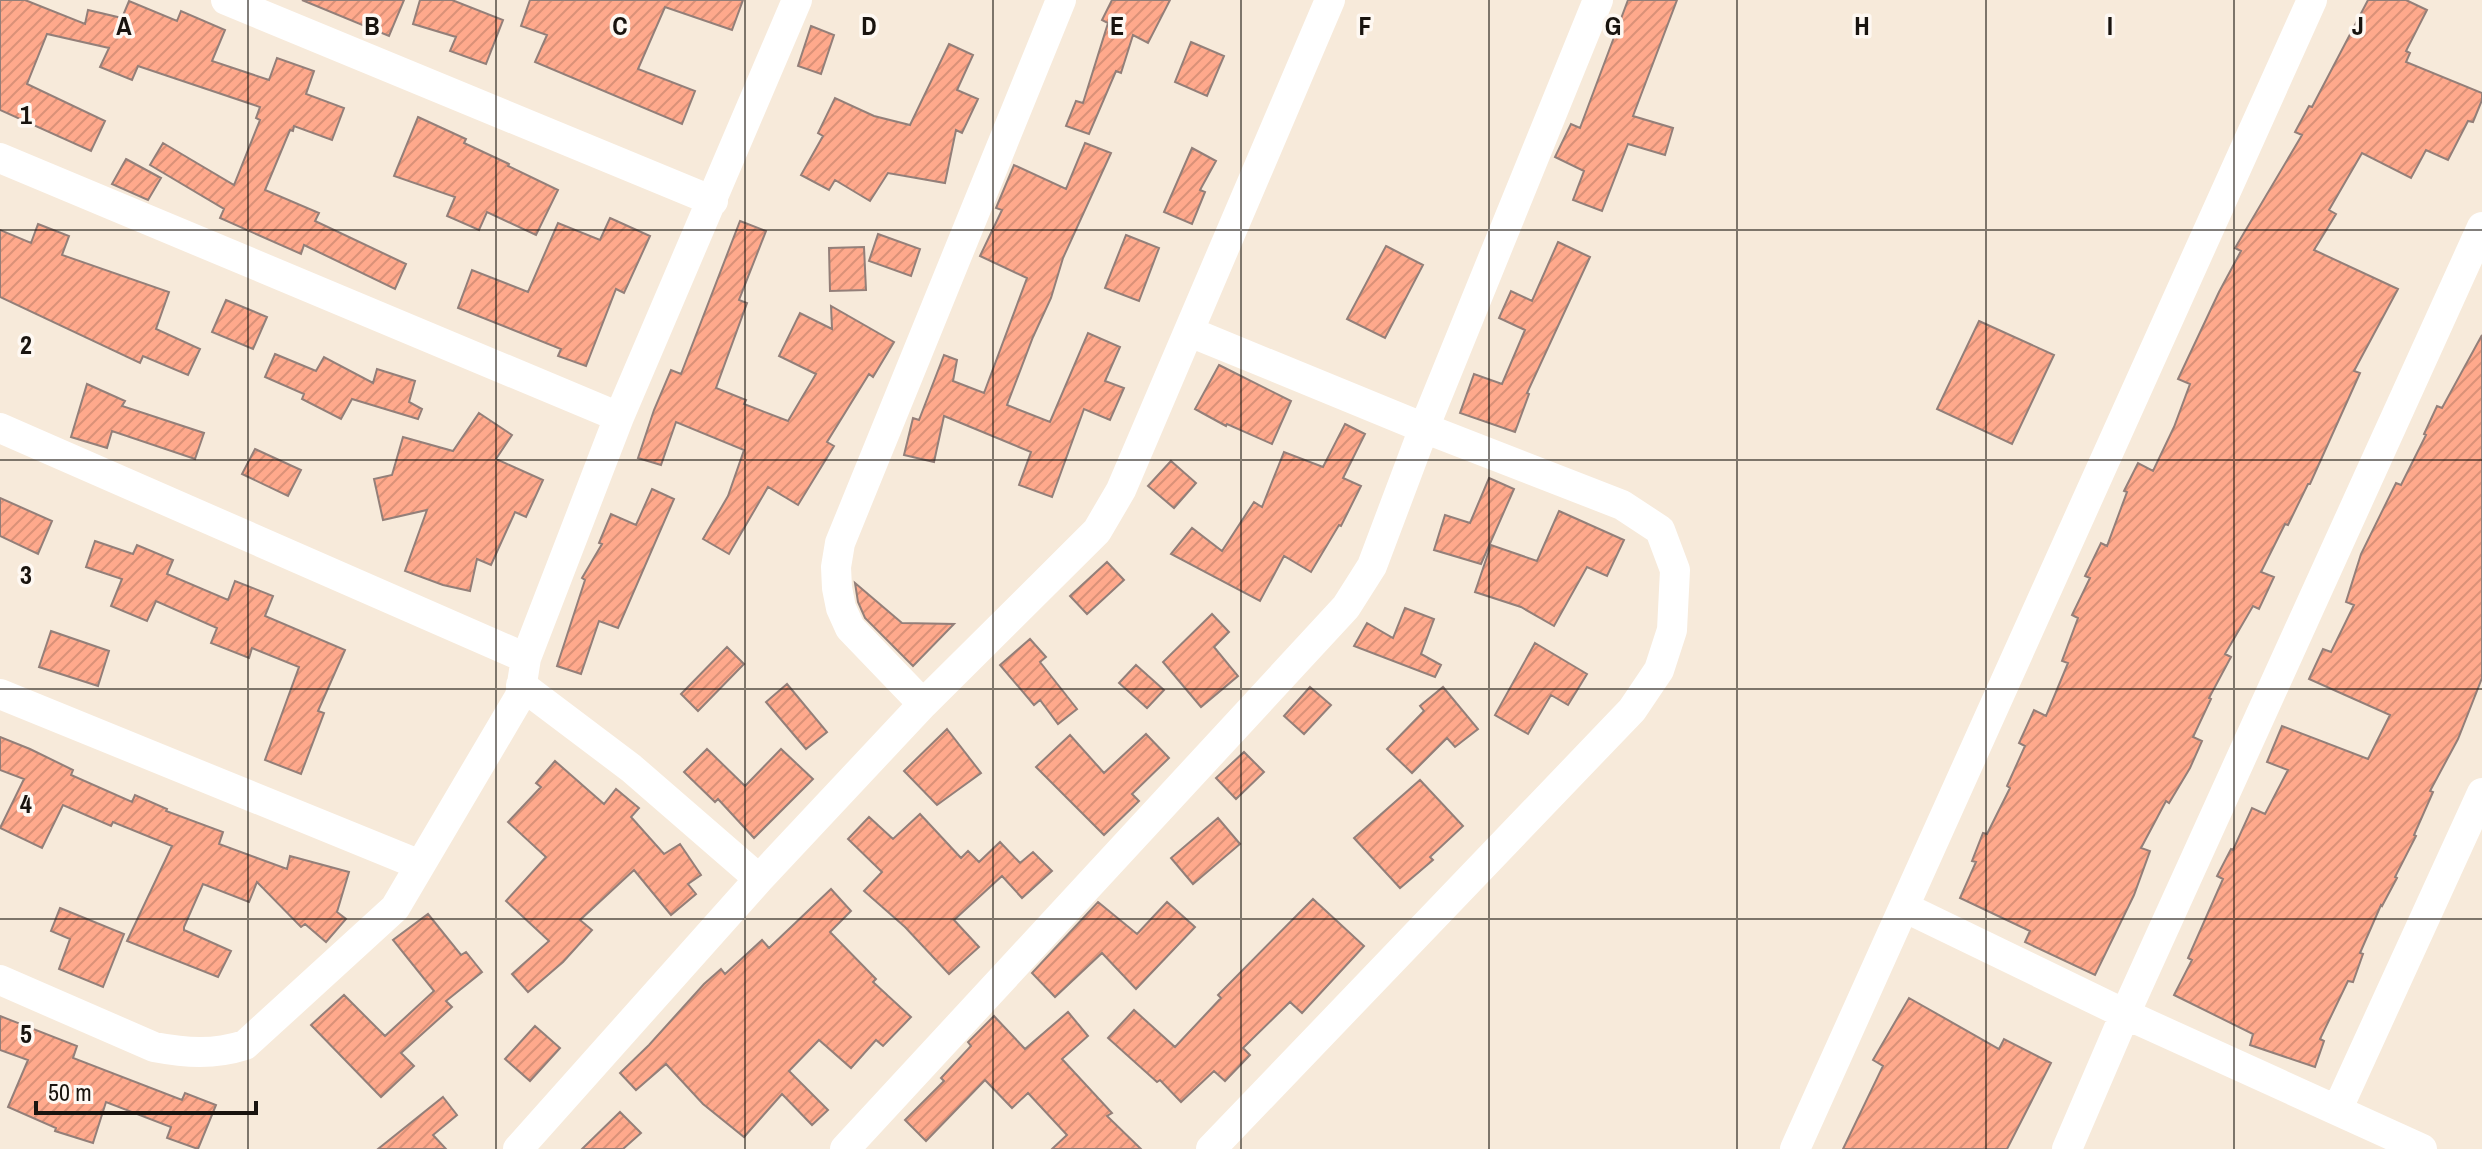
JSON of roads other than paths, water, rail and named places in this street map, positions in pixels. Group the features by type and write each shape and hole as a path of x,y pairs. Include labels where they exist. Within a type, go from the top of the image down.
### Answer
{"street":[{"path":"226,0 713,201"},
{"path":"0,980 154,1047 223,1052 245,1045 395,908 513,712 520,696 524,671 619,417 797,0"},
{"path":"923,704 850,628 837,588 840,543 1061,0"},
{"path":"518,1149 759,879 923,704 1097,531 1121,490 1330,0"},
{"path":"845,1149 1346,607 1372,566 1424,428 1598,0"},
{"path":"1795,1149 2312,0"},
{"path":"0,158 619,417"},
{"path":"2067,1149 2125,1014 2482,227"},
{"path":"1190,332 1622,505 1660,530 1675,570 1672,630 1659,670 1632,710 1211,1149"},
{"path":"0,428 524,671 759,879"},
{"path":"0,694 420,865"},
{"path":"2338,1108 2482,793"},
{"path":"1904,907 2125,1014 2338,1108 2422,1149"}]}
